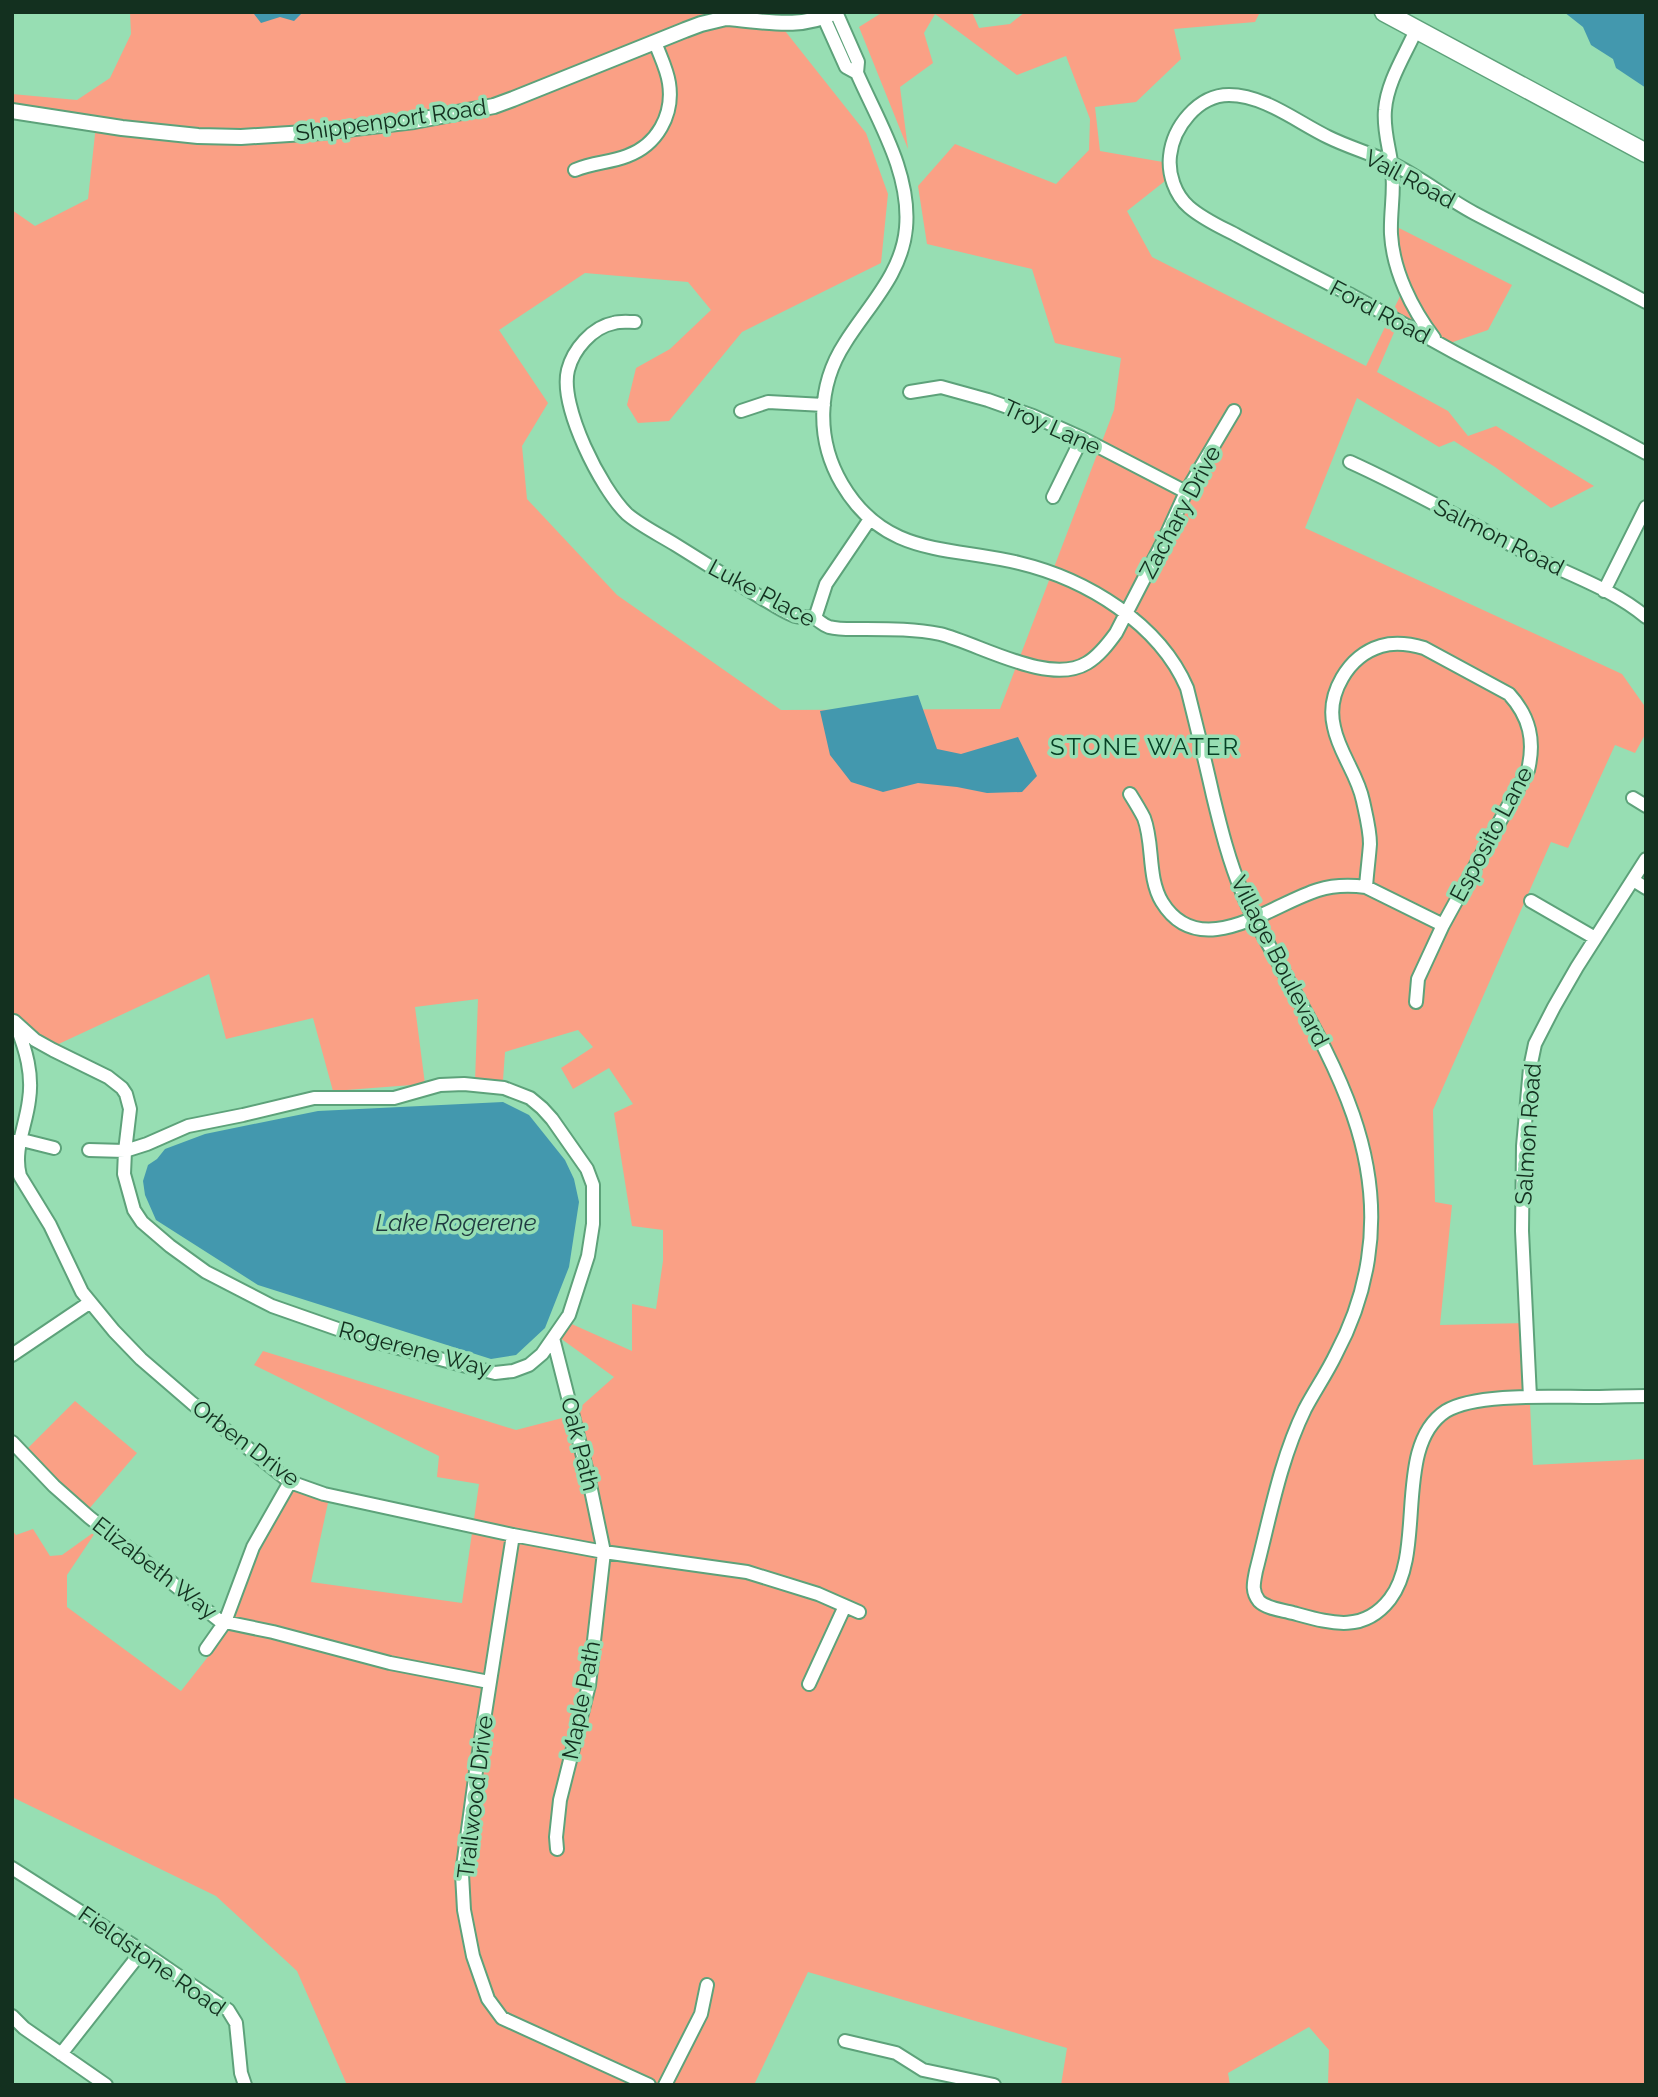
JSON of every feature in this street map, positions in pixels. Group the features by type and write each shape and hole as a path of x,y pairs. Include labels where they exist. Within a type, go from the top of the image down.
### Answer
{"main road":[{"path":"1384,12 1646,153"}],"street":[{"name":"Shippenport Road","path":"12,111 122,128 198,136 260,137 321,132 440,117 494,106 716,19 798,24 830,15"},
{"name":"Village Boulevard","path":"830,15 858,62 857,73 892,152 903,183 906,229 899,260 891,277 838,354 829,379 823,417 825,439 832,464 847,492 870,519 910,542 932,549 1018,563 1062,577 1125,612 1164,649 1178,667 1187,688 1234,874 1254,918 1317,1034 1351,1106 1361,1137 1372,1198 1370,1239 1361,1293 1336,1354 1305,1410 1280,1478 1253,1586 1260,1602 1266,1606 1342,1624 1356,1622 1379,1610 1390,1600 1403,1574 1417,1455 1423,1436 1446,1411 1457,1406 1471,1401 1530,1397"},
{"path":"1416,30 1393,79 1385,109 1393,195 1391,237 1396,261 1420,320 1438,343"},
{"path":"575,170 590,163 606,162 630,155 658,134 668,111 670,85 654,42"},
{"name":"Vail Road","path":"1178,131 1199,105 1224,95 1256,100 1327,136 1391,163 1475,213 1646,302"},
{"name":"Ford Road","path":"1178,131 1170,156 1171,175 1177,192 1187,205 1215,225 1646,453"},
{"name":"Luke Place","path":"635,322 613,323 595,331 573,355 567,373 572,413 598,475 628,514 770,602 795,616 815,618 825,626 840,629 906,629 940,635 979,646 1028,666 1051,671 1080,666 1100,653 1116,633 1125,612"},
{"name":"Troy Lane","path":"911,392 941,387 1033,416 1186,492"},
{"path":"741,411 768,402 824,405"},
{"name":"Zachary Drive","path":"1125,612 1165,538 1186,492 1234,411"},
{"path":"1054,497 1082,438"},
{"name":"Salmon Road","path":"1350,462 1634,606 1646,617"},
{"path":"1604,591 1646,507"},
{"path":"815,618 826,584 870,519"},
{"name":"Esposito Lane","path":"1366,887 1370,841 1363,798 1334,730 1331,713 1343,677 1357,660 1382,646 1410,645 1424,648 1509,694 1525,716 1532,742 1528,771 1443,925 1418,979 1416,1002"},
{"path":"1130,794 1144,819 1157,890 1167,909 1182,922 1204,929 1230,927 1314,891 1337,886 1366,887 1443,925"},
{"path":"1633,798 1646,806"},
{"name":"Salmon Road","path":"1530,1397 1522,1231 1523,1146 1530,1068 1535,1044 1595,938 1646,859"},
{"path":"1633,880 1646,888"},
{"path":"1531,901 1595,938"},
{"name":"Orben Drive","path":"13,1020 29,1069 30,1097 16,1141 20,1176 50,1225 76,1282 89,1303 141,1359 290,1482 324,1494 513,1535 604,1552 747,1572 799,1588 859,1612"},
{"name":"Rogerene Way","path":"13,1020 35,1040 108,1077 122,1088 130,1109 125,1151 124,1174 134,1210 142,1222 206,1272 272,1306 369,1340 495,1373 513,1371 529,1365 542,1354 569,1315 589,1256 593,1224 593,1185 587,1169 552,1119 530,1098 503,1088 464,1084 440,1085 394,1098 314,1098 188,1126 125,1151"},
{"path":"16,1141 54,1148"},
{"path":"89,1150 125,1151"},
{"path":"12,1355 89,1303"},
{"name":"Oak Path","path":"553,1338 589,1480 604,1552"},
{"path":"1530,1397 1646,1396"},
{"name":"Elizabeth Way","path":"12,1442 54,1486 89,1517 220,1621 274,1632 390,1663 489,1682"},
{"path":"206,1650 225,1622 253,1547 290,1482"},
{"name":"Trailwood Drive","path":"513,1535 462,1874 464,1910 471,1944 488,1999 502,2018 649,2085"},
{"name":"Maple Path","path":"557,1849 560,1800 589,1685 604,1552"},
{"path":"808,1684 845,1606"},
{"name":"Fieldstone Road","path":"12,1868 228,2010 236,2023 241,2073 245,2085"},
{"path":"61,2054 142,1951"},
{"path":"665,2085 701,2014 707,1984"},
{"path":"12,2016 24,2028 106,2085"},
{"path":"845,2041 896,2053 923,2070 994,2085"}],"shaded area":[{"path":"130,12 770,12 866,133 888,194 881,263 742,332 669,421 638,423 627,405 636,368 670,349 711,310 688,282 585,273 499,330 548,403 522,446 527,499 617,595 781,710 1000,709 1114,410 1121,358 1055,343 1032,269 927,244 918,186 955,144 1056,184 1089,150 1090,119 1066,56 1017,75 935,14 924,33 933,63 900,87 908,149 859,27 883,12 972,12 979,28 1010,24 1025,12 1260,12 1255,22 1174,29 1181,59 1136,102 1095,107 1100,151 1163,162 1165,181 1127,211 1152,257 1366,366 1405,286 1391,224 1512,285 1488,330 1447,344 1402,314 1377,372 1448,411 1468,436 1496,426 1594,486 1551,508 1454,441 1439,447 1357,398 1305,528 1622,674 1646,708 1646,733 1635,753 1615,745 1568,848 1551,842 1433,1110 1435,1202 1452,1205 1440,1325 1526,1323 1533,1465 1646,1459 1646,2085 1328,2085 1329,2050 1309,2027 1228,2073 1230,2085 1061,2085 1067,2048 808,1972 754,2085 347,2085 297,1971 216,1896 12,1797 12,1530 16,1535 33,1529 50,1556 62,1555 97,1530 67,1575 67,1607 181,1691 222,1639 260,1550 290,1489 329,1498 311,1582 462,1603 479,1484 437,1477 439,1456 254,1365 263,1351 516,1430 570,1416 614,1377 556,1335 565,1321 632,1351 632,1304 656,1309 663,1261 663,1230 632,1226 614,1113 633,1104 609,1068 573,1089 561,1068 593,1047 578,1030 505,1052 503,1080 475,1081 478,999 415,1007 425,1084 333,1091 313,1018 226,1039 209,974 50,1048 12,1016 12,210 35,226 88,199 96,125 12,105 12,94 77,100 110,78 131,34"},
{"path":"75,1401 137,1453 88,1510 25,1451"}],"water":[{"path":"250,12 303,12 294,21 280,17 261,23"},
{"path":"1564,12 1646,12 1646,88 1616,68 1613,59 1591,45 1583,27"},
{"path":"918,695 937,749 961,754 1018,737 1037,776 1022,792 987,793 918,783 883,792 851,782 830,755 820,711"},
{"name":"Lake Rogerene","path":"503,1102 529,1115 565,1160 574,1179 579,1202 569,1267 545,1328 516,1355 491,1359 258,1285 156,1220 145,1195 143,1181 148,1165 165,1149 205,1134 318,1111"}],"district":[{"name":"STONE WATER","path":"1145,747"}]}
